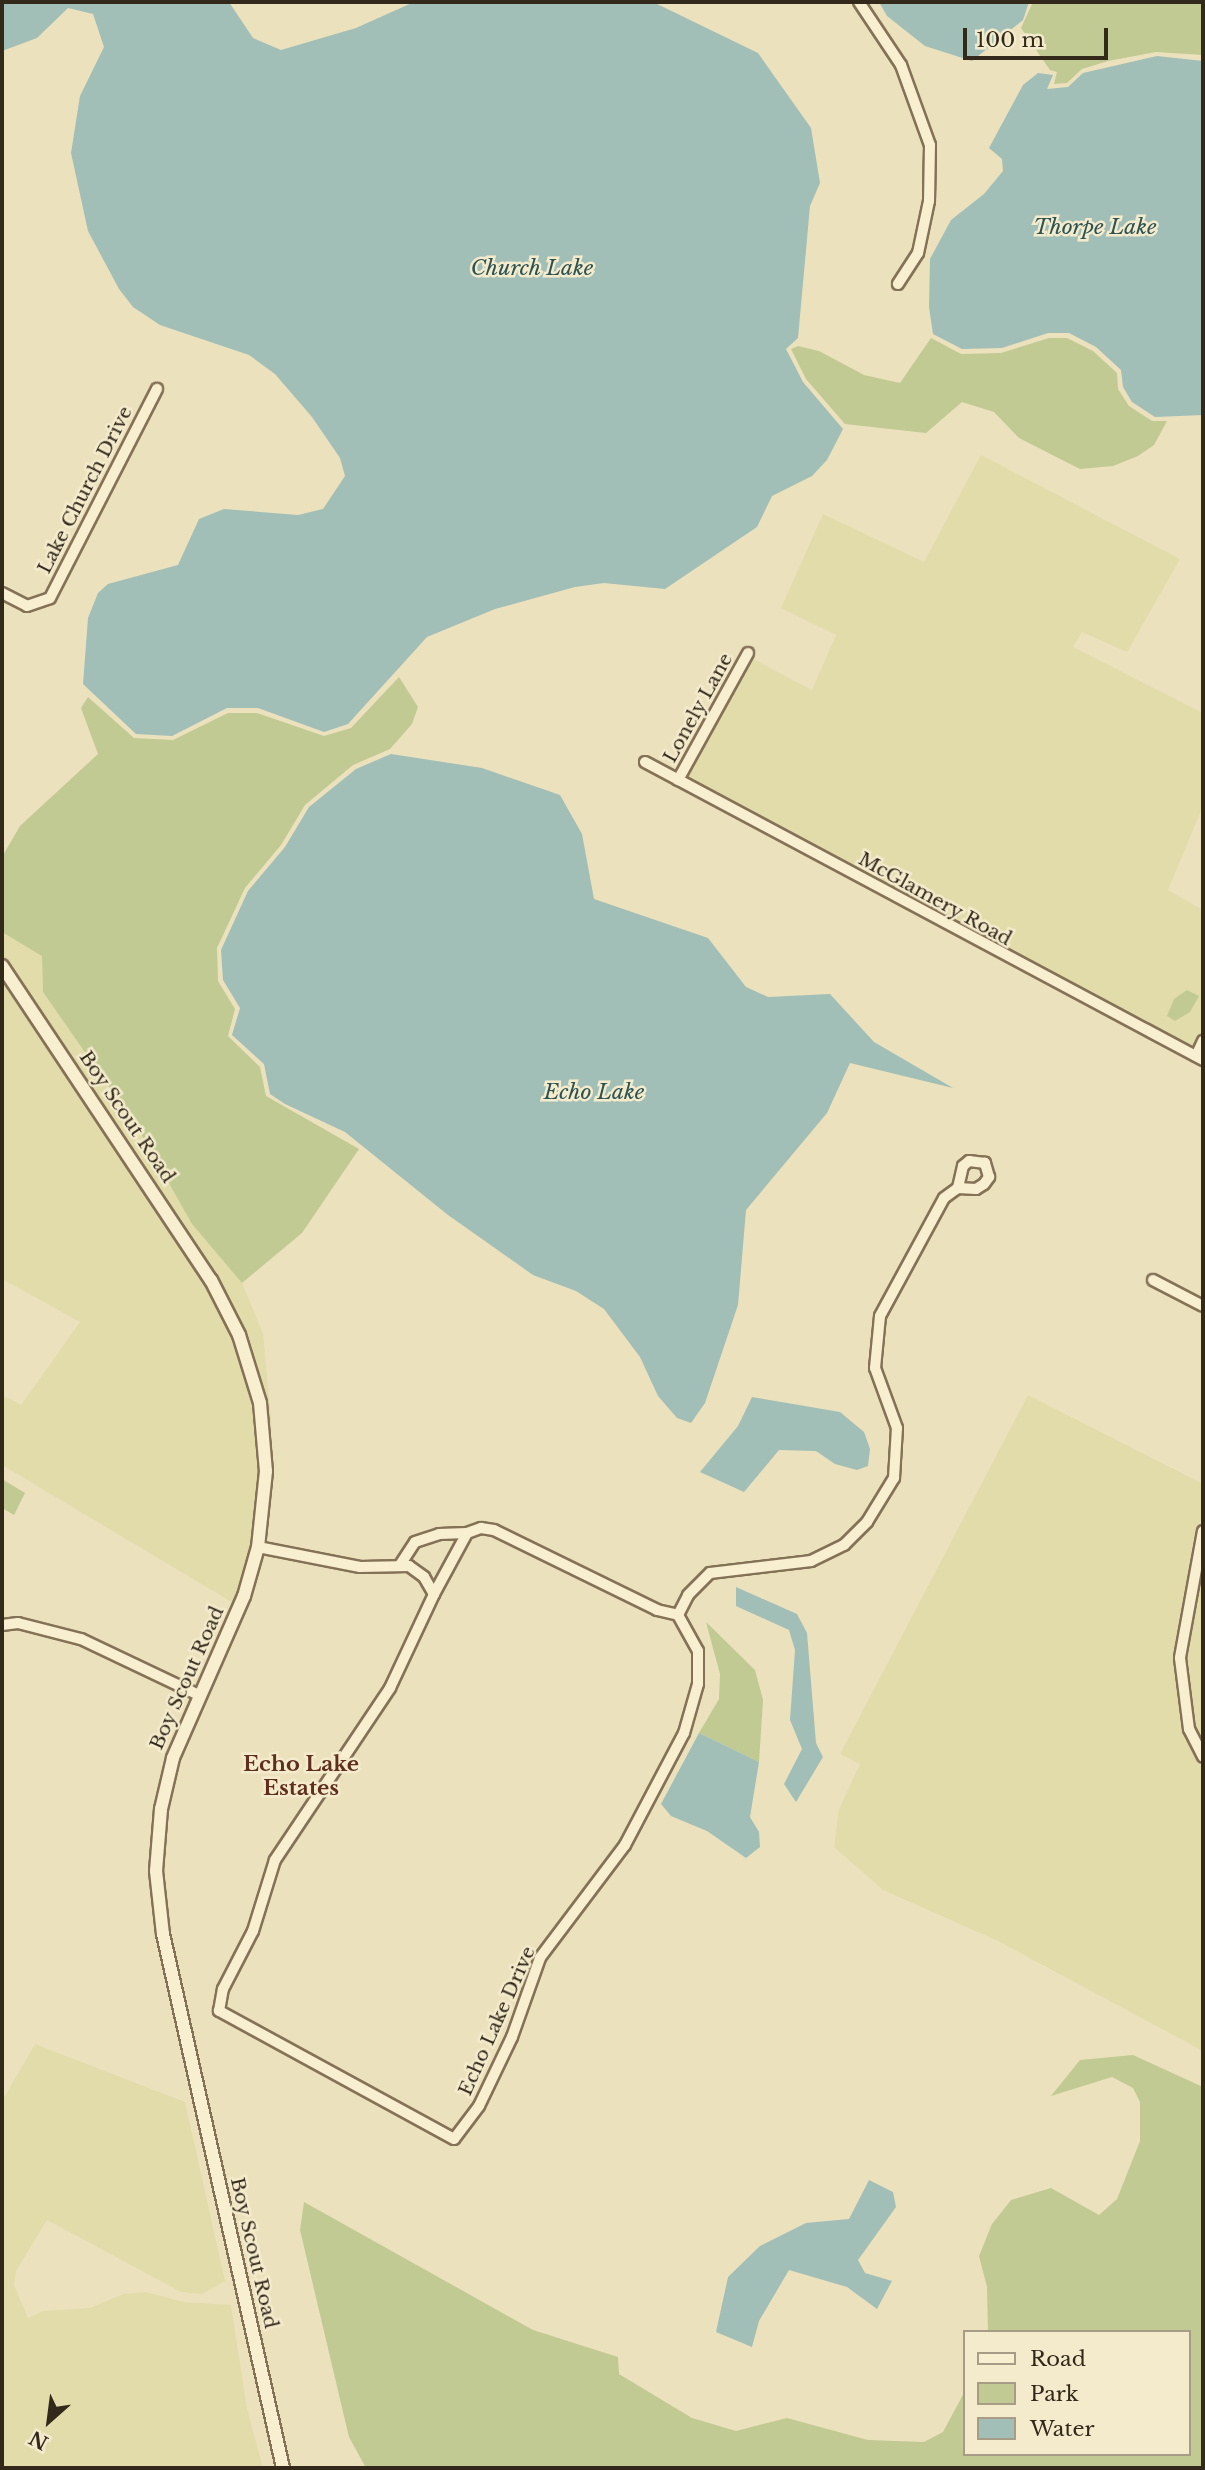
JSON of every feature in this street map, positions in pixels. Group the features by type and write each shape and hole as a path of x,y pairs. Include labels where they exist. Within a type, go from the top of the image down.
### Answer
{"street":[{"path":"859,2 901,65 930,145 929,201 918,253 898,284"},
{"name":"Lake Church Drive","path":"2,593 27,606 50,598 157,389"},
{"name":"Lonely Lane","path":"678,780 748,653"},
{"name":"McGlamery Road","path":"645,762 1199,1058 1203,1041"},
{"name":"Boy Scout Road","path":"2,966 200,1262 239,1335 256,1386 265,1441 265,1499 258,1547 244,1596 199,1695 164,1789 157,1854 158,1903 283,2468"},
{"path":"400,1564 415,1542 439,1534 467,1533 481,1528 506,1534 657,1611 678,1615 688,1595 710,1573 811,1561 844,1545 867,1522 894,1478 897,1428 875,1368 880,1316 944,1198 957,1188"},
{"path":"1153,1280 1203,1306"},
{"path":"1203,1531 1180,1658 1189,1729 1203,1757"},
{"name":"Echo Lake Drive","path":"467,1533 434,1594 390,1688 275,1860 253,1931 223,1989 219,2011 454,2139 479,2106 512,2037 540,1958 625,1845 684,1733 698,1684 698,1651 678,1615"},
{"path":"258,1547 360,1567 400,1564 419,1572 434,1594"},
{"path":"2,1625 18,1623 81,1639 199,1695"}],"shaded area":[{"path":"981,455 1180,559 1127,652 1082,632 1073,647 1203,713 1203,806 1168,890 1203,910 1203,1031 1194,1049 685,778 751,658 812,690 836,635 781,608 823,514 924,562"},
{"path":"2,932 42,955 43,992 137,1127 192,1224 242,1283 263,1333 272,1428 251,1350 226,1294 2,956"},
{"path":"2,976 164,1216 235,1337 251,1388 261,1472 253,1547 235,1604 2,1465 2,1395 21,1405 80,1322 2,1279"},
{"path":"1028,1395 1203,1484 1203,1520 1193,1539 1175,1659 1185,1732 1203,1770 1203,2051 998,1941 883,1890 834,1847 839,1809 860,1764 840,1754"},
{"path":"1203,1543 1203,1745 1194,1727 1185,1658"},
{"path":"35,2044 185,2102 225,2281 202,2294 181,2292 47,2220 16,2271 14,2285 28,2318 43,2311 90,2308 123,2294 146,2292 184,2302 231,2305 247,2409 263,2468 2,2468 2,2101"}],"green space":[{"path":"1033,2 1203,2 1203,55 1156,52 1108,61 1082,69 1067,83 1054,84 1057,72 1050,70 1021,28"},
{"path":"931,338 961,354 1001,353 1049,338 1067,338 1093,351 1117,373 1118,389 1129,406 1152,421 1167,421 1154,445 1138,456 1113,466 1080,469 1019,438 994,412 962,402 926,433 845,424 806,379 791,349 798,346 819,351 864,375 900,383"},
{"path":"399,677 418,707 412,724 390,749 353,765 305,805 281,845 245,888 217,948 218,981 235,1009 228,1036 260,1067 266,1096 359,1149 302,1233 242,1283 192,1224 137,1127 43,992 42,956 2,932 2,857 20,826 98,754 81,708 88,697 134,738 173,740 228,713 257,713 324,736 351,728"},
{"path":"1187,990 1199,996 1190,1012 1175,1021 1167,1016 1174,999"},
{"path":"2,1479 25,1493 14,1515 2,1508"},
{"path":"706,1622 755,1670 763,1700 759,1762 699,1733 719,1699 720,1674"},
{"path":"1133,2055 1203,2087 1203,2468 366,2468 349,2437 300,2230 304,2202 533,2330 618,2357 619,2374 692,2418 736,2431 787,2418 868,2440 924,2442 943,2432 964,2393 964,2456 1191,2456 1191,2330 988,2330 987,2287 979,2256 992,2224 1011,2200 1051,2188 1099,2215 1117,2199 1140,2141 1140,2102 1133,2088 1112,2077 1051,2096 1080,2060"}],"water":[{"name":"Church Lake","path":"2,2 229,2 253,38 281,50 356,28 414,2 653,2 758,53 811,128 820,183 810,206 798,338 786,349 803,382 843,429 827,460 812,476 772,496 757,527 665,589 604,583 575,587 495,609 427,637 348,724 324,732 258,708 227,708 172,736 136,734 83,684 88,618 98,593 108,584 178,565 199,519 224,509 298,515 323,509 345,476 340,458 312,417 275,374 249,355 160,325 133,307 119,289 88,231 71,153 80,96 104,47 93,14 68,8 37,38 2,51"},
{"path":"879,2 1029,2 1023,20 972,61 925,46 887,16"},
{"name":"Thorpe Lake","path":"1157,56 1203,61 1203,415 1155,417 1132,402 1123,387 1121,370 1096,347 1069,333 1048,333 1002,348 962,349 933,334 929,307 930,259 951,220 984,194 1003,171 1002,159 989,148 1023,85 1038,73 1053,75 1047,89 1068,87 1083,73"},
{"name":"Echo Lake","path":"391,754 482,768 560,795 582,834 594,899 708,938 746,987 768,997 830,994 874,1042 953,1088 850,1063 827,1113 746,1210 738,1305 705,1403 691,1423 677,1418 658,1396 640,1357 604,1309 576,1291 533,1275 448,1215 345,1132 285,1104 270,1094 264,1064 232,1035 240,1008 223,980 221,950 248,891 285,847 309,807 356,769"},
{"path":"752,1397 840,1412 864,1432 870,1449 868,1466 857,1470 835,1464 816,1451 779,1450 744,1492 700,1472 738,1426"},
{"path":"736,1587 797,1614 807,1633 816,1743 823,1757 796,1802 784,1784 802,1749 790,1720 795,1650 789,1630 736,1606"},
{"path":"699,1733 759,1762 750,1817 759,1832 760,1847 746,1858 707,1831 671,1816 661,1804"},
{"path":"869,2180 893,2192 896,2207 858,2260 865,2273 892,2281 877,2309 847,2287 789,2270 759,2321 752,2347 716,2332 728,2277 760,2246 806,2223 849,2219"}],"district":[{"name":"Echo Lake Estates","path":"301,1776"}]}
